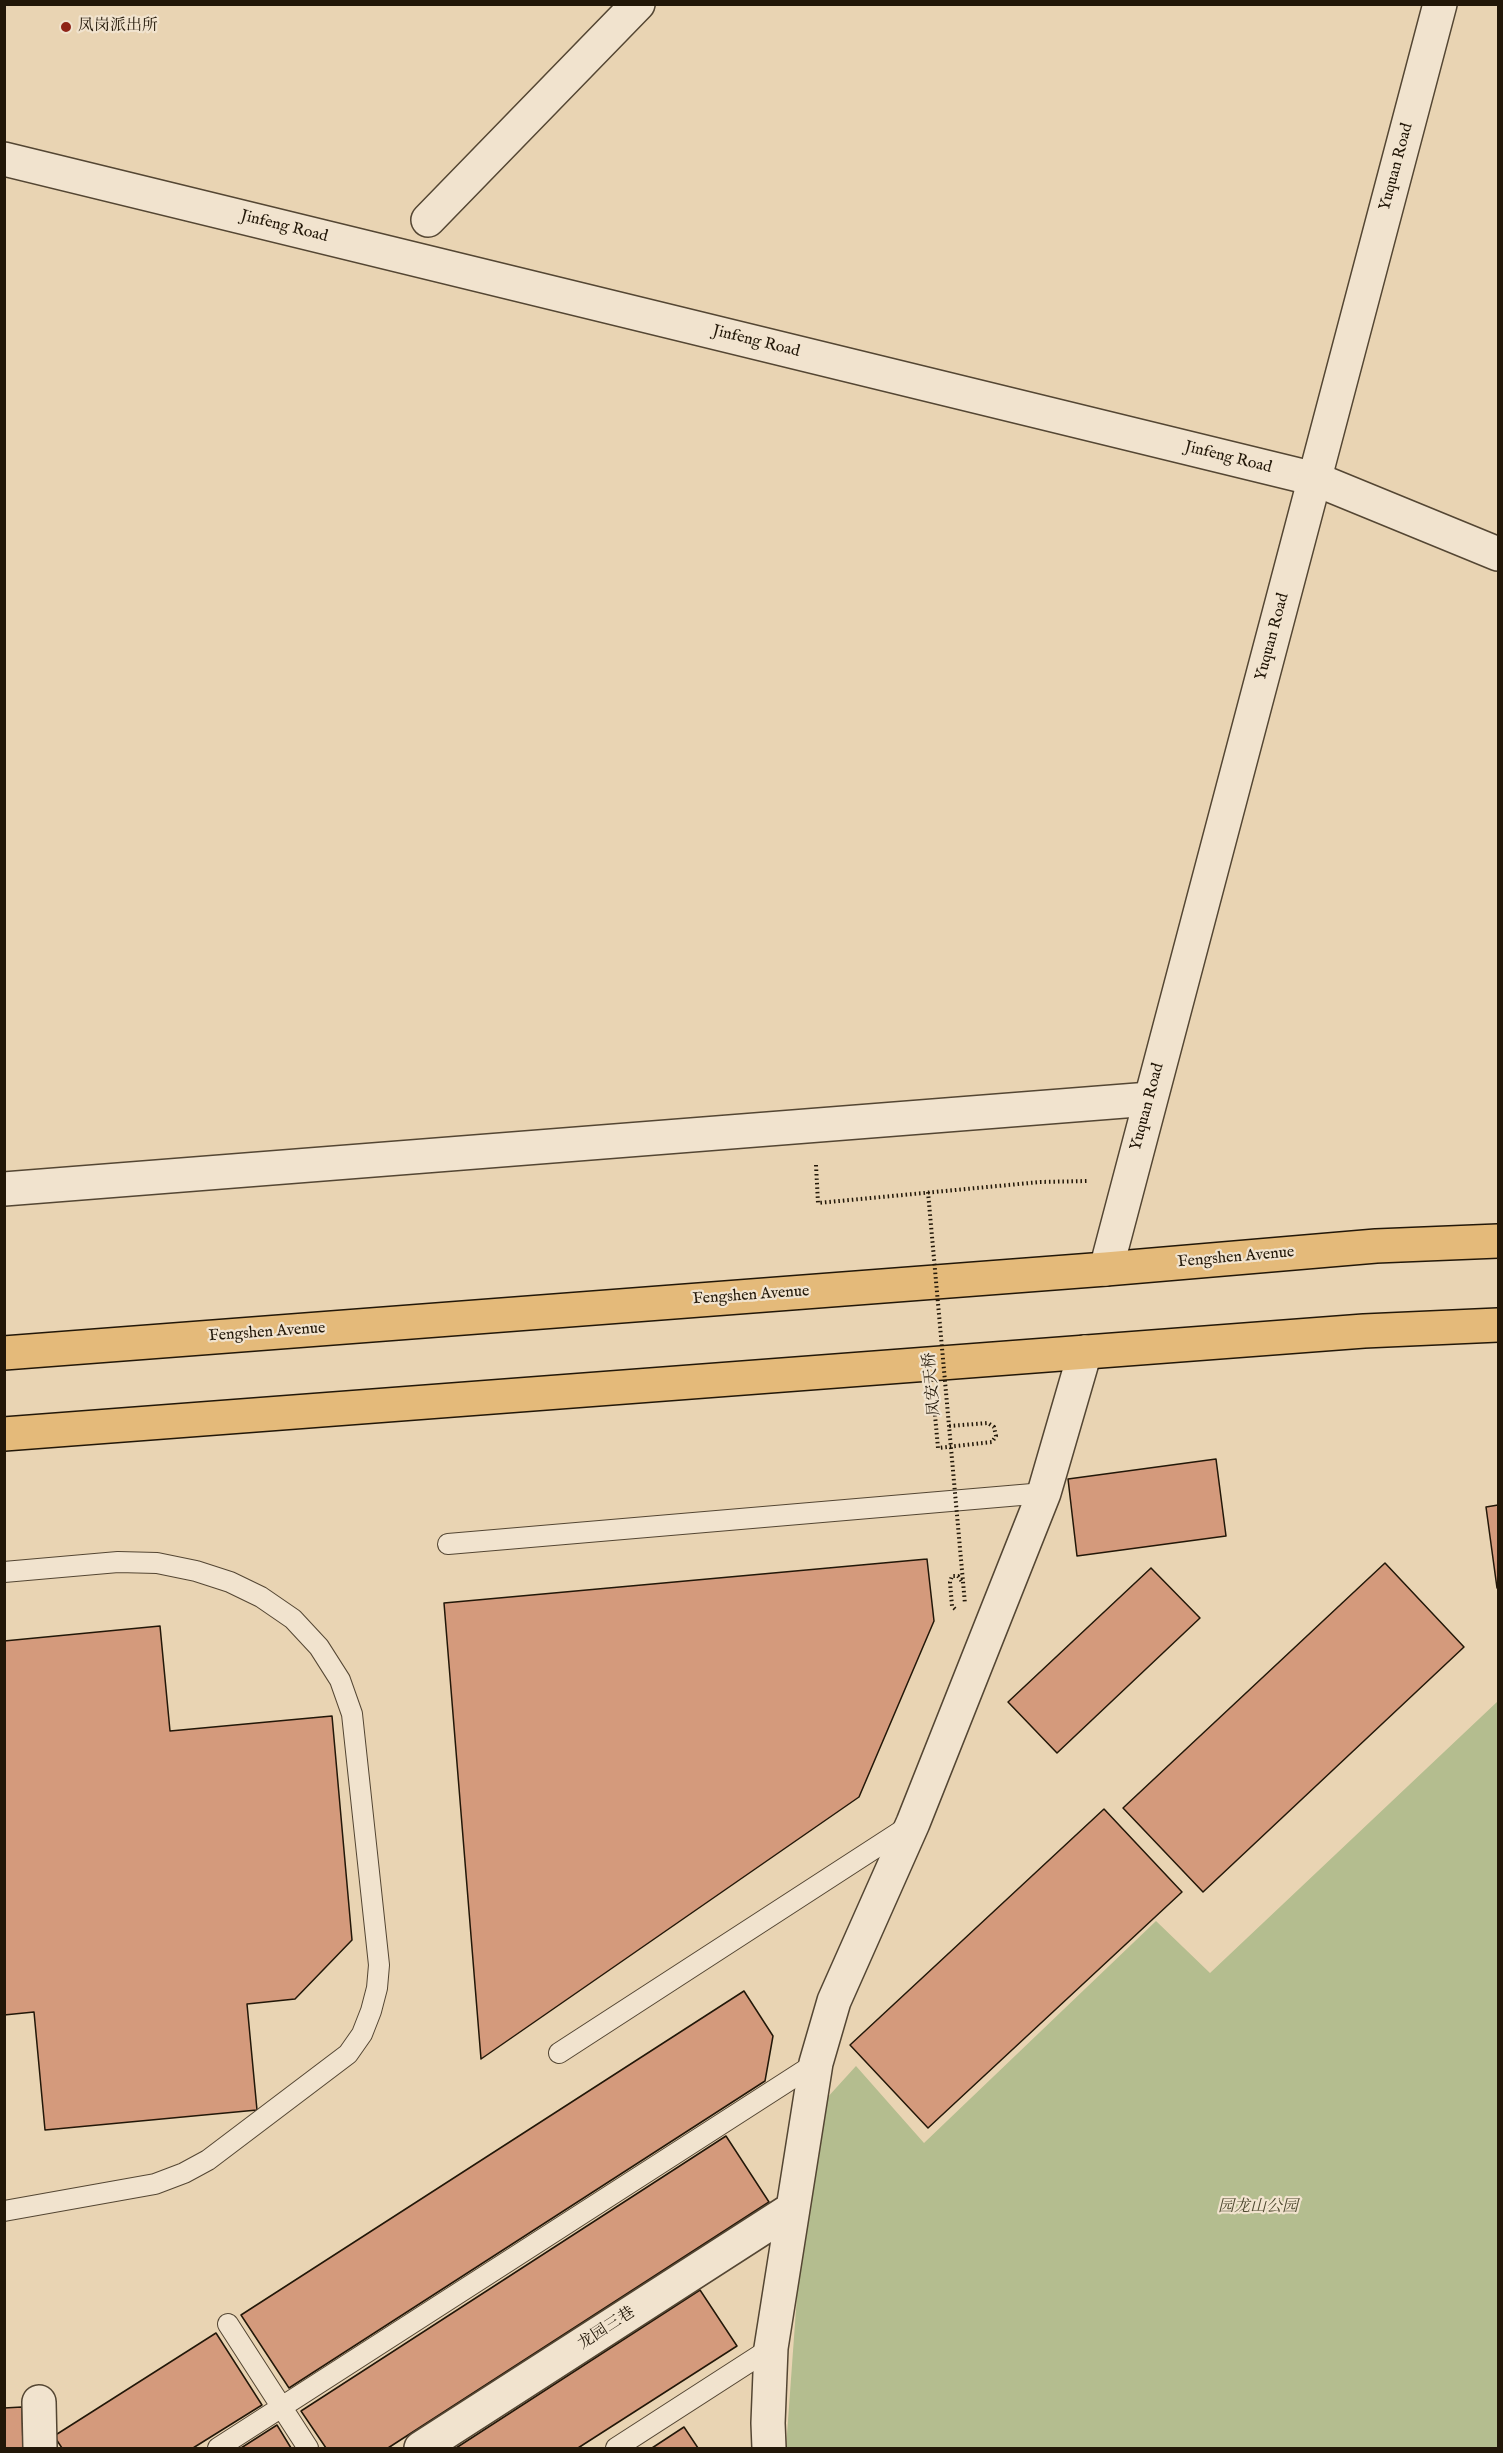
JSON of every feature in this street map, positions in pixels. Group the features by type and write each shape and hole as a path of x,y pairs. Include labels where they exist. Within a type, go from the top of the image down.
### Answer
{"main road":[{"name":"Fengshen Avenue","path":"4,1353 1106,1269 1376,1246 1498,1241"},
{"path":"4,1434 1364,1330 1498,1325"}],"street":[{"path":"428,220 638,4"},
{"name":"Yuquan Road","path":"1106,1269 1440,4"},
{"name":"Jinfeng Road","path":"4,159 1315,479 1498,554"},
{"path":"4,1189 1150,1099"},
{"path":"769,2448 771,2348 816,2063 834,2001 914,1823 1044,1493 1085,1352"},
{"name":"龙园三巷","path":"421,2448 792,2209"},
{"path":"39,2403 40,2448"}],"lane":[{"path":"448,1544 1044,1493"},
{"path":"4,1572 118,1562 157,1563 196,1571 230,1582 261,1597 293,1619 320,1647 340,1680 352,1714 379,1965 377,1988 371,2011 362,2034 348,2054 208,2160 184,2173 155,2184 4,2211"},
{"path":"559,2053 914,1823"},
{"path":"218,2448 816,2063"},
{"path":"228,2324 308,2448"},
{"path":"616,2448 771,2348"}],"path":[{"path":"818,1203 1040,1182"},
{"name":"凤安天桥","path":"928,1192 965,1604"},
{"path":"934,1415 938,1448 992,1442 996,1436 994,1427 988,1423 949,1426"}],"green space":[{"name":"园龙山公园","path":"1498,1701 1498,2448 786,2448 798,2282 826,2099 856,2066 924,2143 1156,1921 1210,1973"}],"building":[{"path":"1216,1459 1226,1536 1077,1556 1068,1479"},
{"path":"1498,1505 1498,1587 1497,1588 1486,1507"},
{"path":"927,1559 934,1621 859,1797 481,2059 444,1603"},
{"path":"1385,1563 1464,1647 1203,1892 1123,1808"},
{"path":"1151,1568 1200,1618 1057,1753 1008,1702"},
{"path":"160,1626 170,1731 332,1716 352,1940 295,1999 247,2004 257,2110 45,2130 34,2012 4,2015 4,1641"},
{"path":"1104,1809 1182,1892 928,2128 850,2045"},
{"path":"744,1991 773,2036 765,2081 289,2388 241,2315"},
{"path":"726,2136 769,2202 388,2448 326,2448 301,2411"},
{"path":"700,2290 737,2346 578,2448 456,2448"},
{"path":"216,2333 262,2405 193,2448 62,2448 54,2436"},
{"path":"22,2407 23,2448 4,2448 4,2408"},
{"path":"277,2425 291,2448 241,2448"},
{"path":"684,2427 698,2448 652,2448"}],"place":[{"name":"凤岗派出所","path":"66,27"}]}
